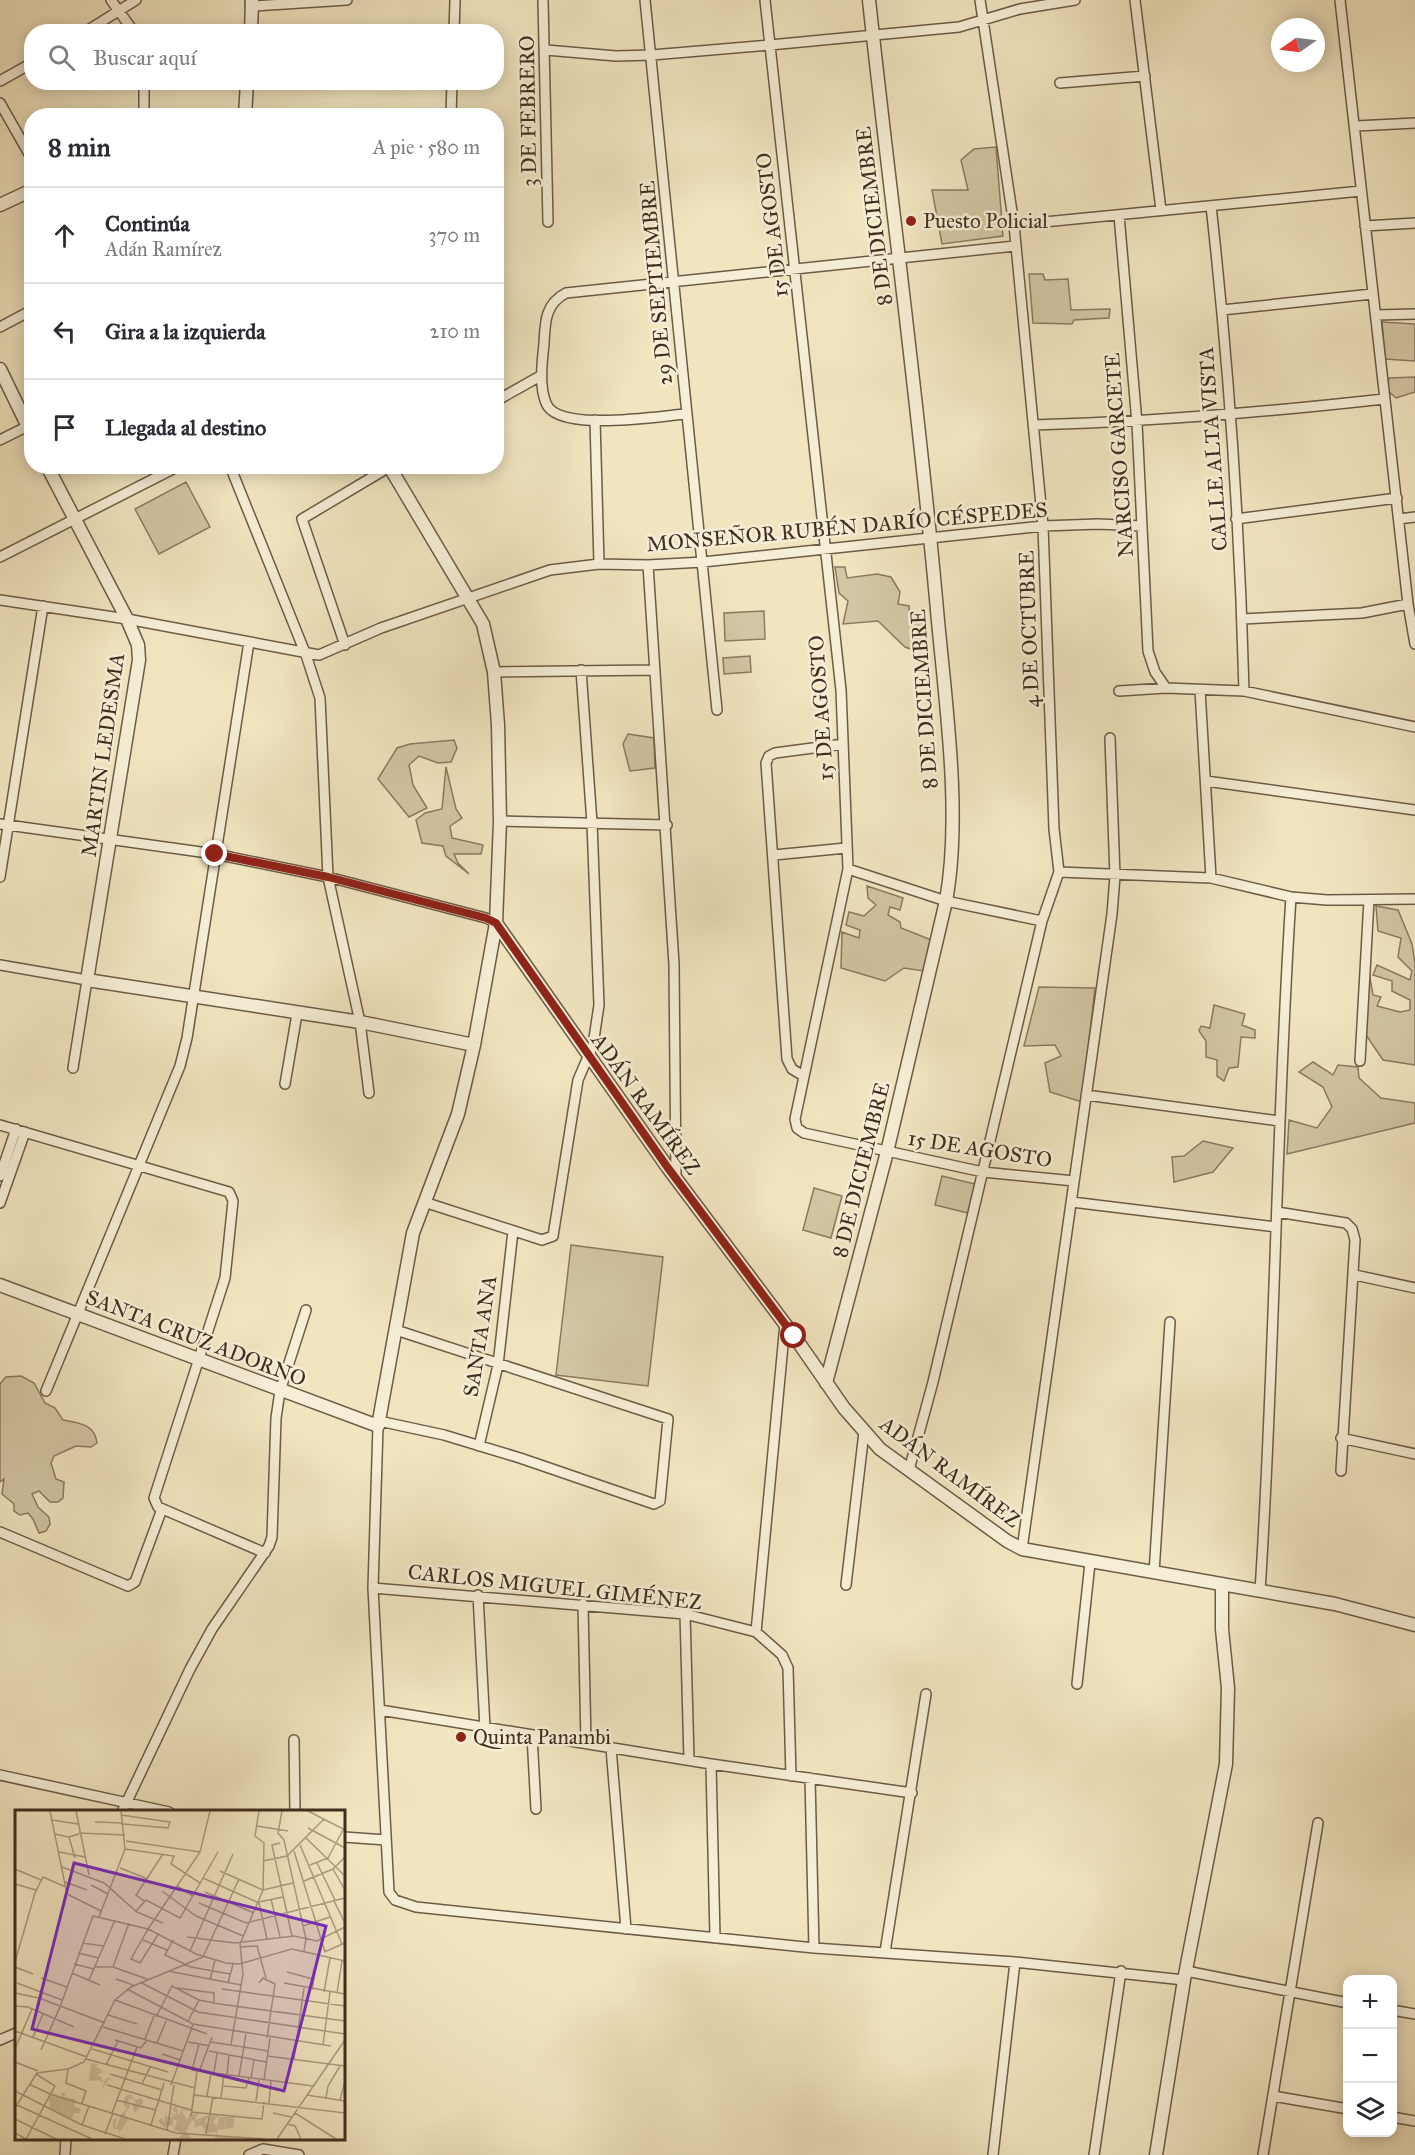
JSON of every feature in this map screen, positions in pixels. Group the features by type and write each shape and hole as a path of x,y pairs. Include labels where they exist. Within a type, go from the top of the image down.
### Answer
{"street":[{"path":"111,0 129,24"},
{"path":"98,24 136,0"},
{"path":"251,24 251,2 347,0"},
{"path":"454,24 455,0"},
{"name":"3 DE FEBRERO","path":"543,0 546,50 548,222"},
{"name":"29 DE SEPTIEMBRE","path":"645,0 717,710"},
{"name":"15 DE AGOSTO","path":"765,0 841,690 848,869 802,1075 795,1119 797,1128 804,1133 982,1172 1074,1181"},
{"name":"8 DE DICIEMBRE","path":"826,1383 886,1152 946,901 952,859 951,801 931,538 869,0"},
{"name":"4 DE OCTUBRE","path":"909,1470 933,1382 1042,921 1059,872 1054,829 1043,525 1014,225 980,0"},
{"path":"546,50 616,56 770,45 959,27 1020,9 1075,0"},
{"path":"1136,0 1161,210"},
{"path":"1340,0 1356,126 1384,399 1408,604 1415,644"},
{"path":"0,81 24,68"},
{"path":"1060,83 1145,76"},
{"path":"144,90 144,108"},
{"path":"245,108 247,90"},
{"path":"451,108 452,90"},
{"path":"0,103 24,145"},
{"path":"1356,126 1415,123"},
{"path":"1014,225 1361,190"},
{"path":"0,205 24,194"},
{"name":"CALLE ALTA VISTA","path":"1211,206 1222,310 1242,619 1244,691"},
{"name":"NARCISO GARCETE","path":"1119,215 1137,423 1148,651 1155,672 1166,688"},
{"path":"1365,226 1415,223"},
{"path":"686,414 573,420 552,411 546,404 542,375 547,311 558,297 566,293 796,271 1015,246"},
{"path":"1222,310 1372,294"},
{"path":"0,327 24,314"},
{"path":"1376,315 1415,314"},
{"path":"0,369 24,416"},
{"path":"504,396 542,375"},
{"path":"1033,425 1137,423 1229,416 1384,399"},
{"path":"595,420 598,564"},
{"path":"0,440 24,430"},
{"name":"MARTIN LEDESMA","path":"51,474 74,522 127,619 138,645 138,675 73,1068"},
{"path":"0,558 164,474"},
{"path":"233,474 306,655 322,715 328,877 360,1022 369,1093"},
{"path":"345,645 302,519 378,474"},
{"path":"394,474 471,600 483,624 494,672 498,725 500,821 496,923 474,1045 458,1114 413,1233 379,1424 373,1588 389,1892 395,1900 416,1907 814,1948 1185,1976 1343,2002"},
{"path":"1236,519 1396,498"},
{"path":"1399,519 1415,517"},
{"name":"MONSEÑOR RUBÉN DARÍO CÉSPEDES","path":"0,600 127,619 306,655 319,655 381,628 471,600 543,572 598,564 648,565 703,562 1043,525 1142,526"},
{"path":"648,565 667,825 674,964 676,1179"},
{"path":"1242,619 1362,613 1408,604"},
{"path":"0,877 5,825 43,606"},
{"path":"46,1392 180,1066 249,642"},
{"path":"424,1202 542,1240 553,1236 578,1080 589,1058 599,1005 592,823 581,670"},
{"path":"494,672 655,670"},
{"path":"1119,691 1166,688 1244,691 1415,727"},
{"path":"1200,690 1211,878"},
{"path":"1022,1549 1072,1202 1115,876 1110,738"},
{"path":"802,1075 792,1069 787,1059 766,763 769,756 775,753 843,744"},
{"path":"1206,781 1415,810"},
{"path":"500,821 667,825"},
{"path":"5,825 215,854 328,877 486,918 496,923"},
{"path":"774,855 846,848"},
{"path":"848,869 946,901 1042,921"},
{"path":"1059,872 1211,878 1291,897 1415,899"},
{"path":"1260,1591 1272,1366 1280,1121 1291,897"},
{"path":"1360,1061 1369,900"},
{"name":"ADÁN RAMÍREZ","path":"496,923 676,1179 785,1324 826,1383 880,1449 1007,1541 1022,1549 1090,1563 1335,1604 1415,1625"},
{"path":"0,965 192,998 360,1022 474,1045"},
{"path":"285,1084 297,1014"},
{"path":"1086,1095 1280,1121"},
{"path":"0,1125 229,1192 231,1196 225,1278 155,1489 154,1498 158,1507 162,1509 265,1553"},
{"path":"0,1176 21,1131"},
{"path":"0,1203 21,1131"},
{"path":"1072,1202 1276,1227"},
{"path":"1277,1212 1346,1223 1352,1229 1355,1240 1355,1275 1341,1438 1341,1471"},
{"name":"SANTA ANA","path":"479,1446 498,1365 513,1231"},
{"path":"1355,1275 1415,1288"},
{"name":"SANTA CRUZ ADORNO","path":"0,1285 198,1357 280,1391 379,1424"},
{"path":"124,1808 190,1669 212,1629 265,1553 272,1537 276,1418 280,1391 306,1310"},
{"path":"1154,1574 1170,1322"},
{"path":"756,1632 785,1324"},
{"path":"379,1424 479,1446 654,1504 660,1502 668,1419 396,1330"},
{"path":"846,1585 864,1432"},
{"path":"1341,1438 1415,1454"},
{"path":"0,1532 128,1586 135,1582 162,1509"},
{"path":"1077,1684 1090,1563"},
{"path":"1156,2155 1185,1976 1226,1764 1228,1688 1222,1629 1222,1584"},
{"name":"CARLOS MIGUEL GIMÉNEZ","path":"373,1588 685,1614 756,1632 782,1655 788,1668 791,1776"},
{"path":"478,1595 485,1728"},
{"path":"583,1604 586,1743"},
{"path":"685,1614 689,1759"},
{"path":"885,1952 926,1694"},
{"path":"380,1710 711,1764 912,1793"},
{"path":"532,1735 536,1809"},
{"path":"294,1740 295,1810"},
{"path":"611,1748 626,1929"},
{"path":"711,1764 715,1938"},
{"path":"0,1775 124,1808 146,1810"},
{"path":"810,1778 814,1948"},
{"path":"1263,2155 1318,1823"},
{"path":"345,1837 386,1840"},
{"path":"993,2155 1015,1962"},
{"path":"1094,2155 1121,1971"},
{"path":"1397,2011 1415,2014"},
{"path":"0,2040 15,2033"},
{"path":"1273,2096 1343,2108"},
{"path":"1397,2118 1415,2121"},
{"path":"65,2155 66,2140"},
{"path":"173,2155 177,2140"},
{"path":"263,2149 267,2140"},
{"path":"249,2155 263,2149 299,2155"}],"shaded area":[{"path":"996,147 1003,236 942,244 932,190 968,190 961,160 974,149"},
{"path":"1029,274 1043,274 1045,280 1068,279 1071,310 1110,309 1109,318 1074,320 1072,324 1033,323"},
{"path":"1382,322 1415,324 1415,361 1385,359"},
{"path":"1415,377 1415,392 1396,398 1387,390 1389,378"},
{"path":"186,482 210,527 159,554 135,509"},
{"path":"835,567 845,567 847,578 877,574 891,577 900,592 898,604 909,606 910,618 920,619 926,630 917,651 905,647 878,621 843,624 848,601 839,593"},
{"path":"764,611 765,639 725,641 724,613"},
{"path":"750,656 751,672 724,674 723,658"},
{"path":"628,734 654,738 655,768 630,771 623,744"},
{"path":"454,740 457,748 451,762 438,763 419,756 409,765 413,785 427,808 409,817 378,779 397,748 410,744"},
{"path":"446,767 456,809 462,818 450,826 452,838 483,845 481,854 454,854 458,863 469,874 446,856 443,846 422,843 416,820 425,813 442,809"},
{"path":"867,886 903,898 900,910 890,907 888,915 900,922 901,928 934,941 924,971 904,968 885,981 841,968 842,932 859,938 860,930 846,925 849,912 864,916 876,905 868,898"},
{"path":"1376,906 1398,910 1412,944 1415,963 1415,1065 1383,1060 1364,1032 1368,967 1373,995 1381,997 1377,1006 1400,1012 1410,1010 1410,1000 1392,991 1392,981 1373,975 1377,965 1410,980 1412,971 1398,957 1401,938 1378,931"},
{"path":"1039,987 1095,988 1082,1102 1050,1092 1045,1063 1061,1056 1055,1045 1024,1046"},
{"path":"1214,1005 1245,1014 1242,1025 1255,1030 1255,1038 1241,1037 1238,1067 1229,1068 1224,1081 1217,1076 1217,1060 1206,1057 1206,1041 1199,1031 1201,1026 1210,1028"},
{"path":"1313,1062 1333,1075 1338,1065 1358,1067 1359,1078 1381,1098 1415,1103 1415,1123 1287,1154 1289,1120 1317,1128 1332,1107 1323,1087 1299,1072"},
{"path":"1203,1141 1233,1148 1213,1172 1174,1182 1172,1157 1184,1156"},
{"path":"942,1176 975,1184 968,1213 935,1205"},
{"path":"814,1188 842,1196 831,1238 803,1230"},
{"path":"571,1245 663,1257 648,1386 556,1375"},
{"path":"21,1376 34,1383 45,1403 55,1408 63,1420 90,1428 97,1443 91,1447 76,1446 54,1456 51,1463 56,1479 64,1482 63,1498 58,1502 50,1502 39,1491 32,1494 38,1507 49,1517 50,1524 46,1531 39,1533 28,1513 20,1515 14,1511 14,1504 2,1494 4,1479 0,1482 0,1384 6,1377"}],"place":[{"name":"Puesto Policial","path":"911,221"},
{"name":"Quinta Panambi","path":"461,1737"}],"route":[{"path":"215,854 328,877 486,918 496,923 668,1168 794,1336"}]}
